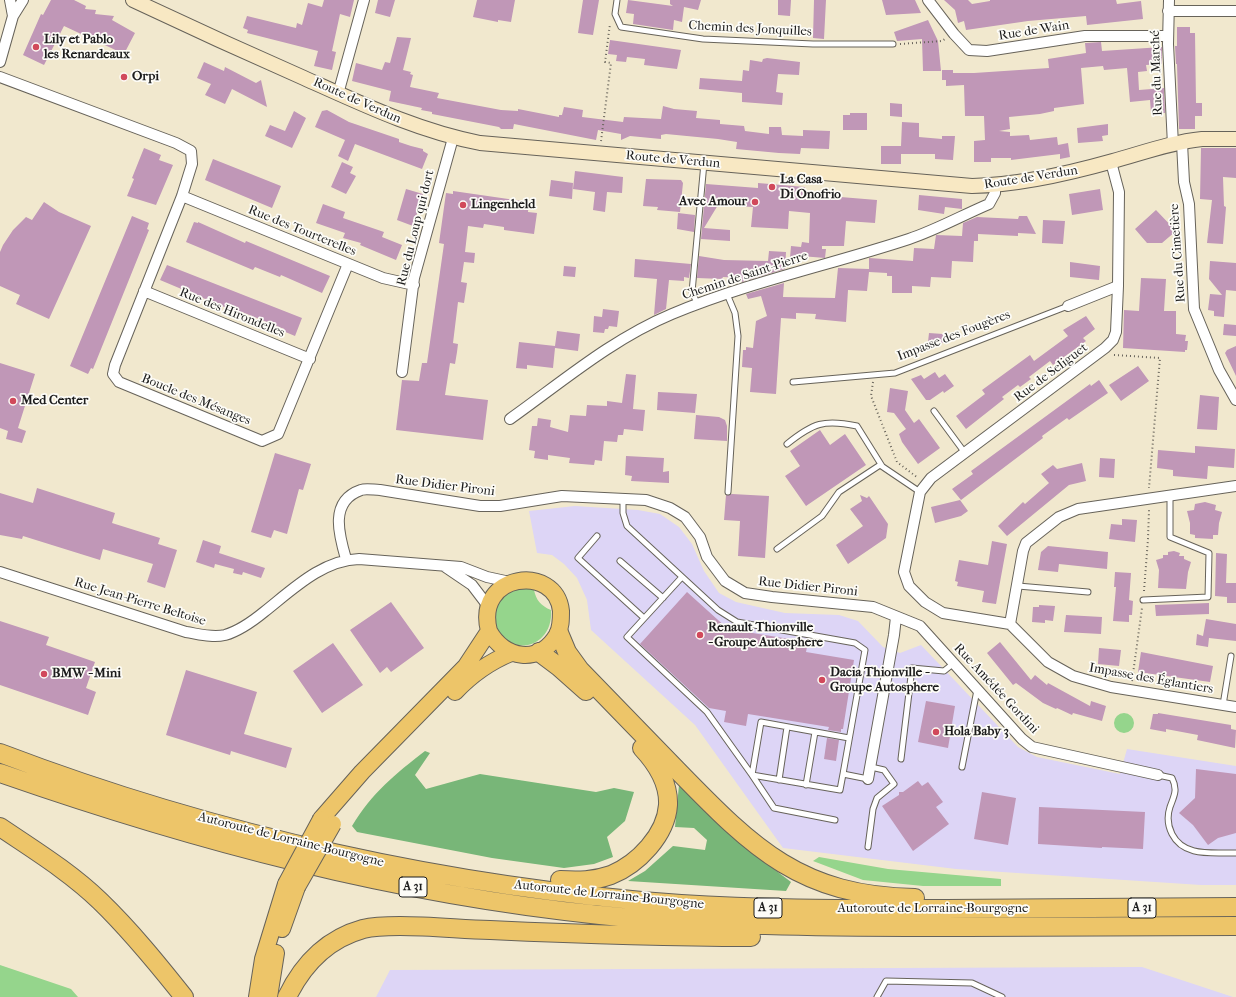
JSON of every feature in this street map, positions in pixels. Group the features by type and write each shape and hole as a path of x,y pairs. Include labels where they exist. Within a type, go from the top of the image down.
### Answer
{"highway":[{"path":"558,633 567,652 580,670 713,807 749,840 785,866 820,882 854,892 902,898 994,902 1048,908"},
{"path":"489,882 519,879 584,881 610,875 632,863 650,847 659,831 668,804 665,786 659,770 649,755 590,694 539,652"},
{"name":"Autoroute de Lorraine-Bourgogne","path":"0,753 134,798 294,843 403,867 489,882 672,903 758,908 1236,907"},
{"name":"Autoroute de Lorraine-Bourgogne","path":"0,773 167,828 286,860 397,885 538,907 597,914 710,923 840,927 1236,926"},
{"path":"0,827 51,861 99,900 145,948 184,997"},
{"path":"287,997 299,974 320,952 349,934 364,929 381,926 416,926 683,937 816,937 840,927"}],"main road":[{"name":"Route de Verdun","path":"133,0 209,36 403,122 453,138 480,143 972,186 995,186 1037,179 1111,162 1177,144 1202,140 1236,139"},
{"path":"522,580 535,582 551,592 560,608 562,620 558,633 550,644 539,652 520,655 511,653 498,644 489,631 486,623 488,606 496,592 510,582 522,580"},
{"path":"257,997 263,959 292,885 327,821 358,776 466,666 489,631"},
{"path":"327,821 349,801 462,685 492,661 511,653"},
{"path":"268,997 292,885"}],"street":[{"path":"10,0 14,16"},
{"path":"0,62 14,16 23,0"},
{"path":"338,94 364,0"},
{"name":"Rue de Wain","path":"928,0 954,34 969,50 987,51 1085,36 1168,36"},
{"name":"Rue du Marché","path":"1169,0 1168,36 1177,144"},
{"path":"1168,11 1236,11"},
{"name":"Boucle des Mésanges","path":"0,77 176,143 191,151 192,164 182,196 112,374 119,382 262,441 278,434 348,264"},
{"name":"Rue du Loup qui dort","path":"402,372 414,285 453,138"},
{"name":"Rue du Cimetière","path":"1177,144 1189,204 1194,309 1217,364 1236,400"},
{"name":"Rue de Seliguet","path":"923,487 965,453 1105,348 1112,340 1116,332 1119,192 1111,162"},
{"name":"Chemin de Saint-Pierre","path":"510,419 620,339 672,314 727,294 910,238 989,204 995,192 995,186"},
{"name":"Rue des Tourterelles","path":"182,196 383,278 414,285"},
{"name":"Impasse des Fougères","path":"1068,306 1118,286"},
{"name":"Rue des Hirondelles","path":"144,291 310,359"},
{"path":"923,487 904,572 909,586 925,602 943,613 1010,624 1018,586 1023,551 1026,543 1059,517 1078,509 1236,486"},
{"name":"Rue Didier Pironi","path":"346,559 338,526 339,512 346,499 362,490 380,490 492,507 562,496 646,500 670,508 685,518 700,537 707,557 724,581 745,593 873,607 896,617"},
{"name":"Rue Jean-Pierre Beltoise","path":"0,572 186,632 210,636 225,635 239,629 257,618 303,582 327,567 346,559 359,558 461,567 487,577 510,582"},
{"name":"Rue Jean-Pierre Beltoise","path":"444,566 472,585 488,606"},
{"path":"868,779 896,617"},
{"name":"Rue Amédée Gordini","path":"896,617 920,626 1032,747 1158,775"},
{"name":"Impasse des Églantiers","path":"1010,624 1048,662 1073,676 1091,683 1236,707"}],"lane":[{"path":"615,14 617,0"},
{"name":"Chemin des Jonquilles","path":"615,14 621,27 703,39 813,44 893,44"},
{"path":"698,305 692,292 704,162"},
{"path":"727,294 735,313 738,336 728,492"},
{"name":"Impasse des Fougères","path":"793,382 895,373 1068,306"},
{"path":"934,411 965,453"},
{"path":"787,444 807,428 820,424 840,422 857,426 882,466 923,487"},
{"path":"777,548 822,516 839,492 880,465 882,466"},
{"path":"1143,600 1208,597 1209,553 1170,537 1170,496"},
{"path":"623,499 623,512 627,526 718,610 737,622 855,643 865,650 840,790 752,776"},
{"path":"597,536 578,558 644,618"},
{"path":"620,561 663,598"},
{"path":"682,577 627,637 707,712 774,808 835,820"},
{"path":"1018,586 1088,592"},
{"path":"1223,705 1231,656"},
{"path":"901,759 912,668 944,671 954,663"},
{"path":"962,767 977,689"},
{"path":"752,776 761,722 849,738"},
{"path":"779,780 788,727"},
{"path":"806,785 815,732"},
{"path":"868,847 873,809 877,798 894,784 884,770 871,767"},
{"path":"843,774 868,779"},
{"path":"1158,775 1172,778 1176,786 1175,798 1170,808 1168,827 1182,847 1198,853 1236,853"},
{"path":"877,997 886,981 972,983 1002,997"}],"path":[{"path":"599,153 612,63 605,62 610,23 615,14"},
{"path":"893,44 942,41 954,34"},
{"path":"1105,348 1114,355 1160,358 1149,498"},
{"path":"874,375 871,396 897,462 923,487"}],"shaded area":[{"path":"575,506 638,510 660,514 679,527 692,544 704,571 719,593 736,602 785,613 839,615 858,621 883,647 900,653 921,645 1018,747 1037,757 1120,774 1127,749 1236,766 1236,885 1201,885 956,869 783,848 695,725 591,630 587,600 577,578 564,564 552,555 537,553 529,511"},
{"path":"1142,967 1233,997 376,997 390,970"}],"green space":[{"path":"526,588 534,590 536,597 544,607 551,610 550,624 545,634 537,642 527,645 517,645 508,641 500,633 494,616 498,603 504,596 513,590"},
{"path":"1124,713 1131,716 1134,723 1131,730 1124,733 1117,730 1114,723 1117,716"},
{"path":"425,751 430,753 415,775 426,789 480,774 596,792 614,788 634,792 625,821 607,837 613,857 594,864 564,868 492,858 357,832 352,826 376,794 394,776"},
{"path":"679,785 686,785 698,803 741,844 791,882 786,891 628,881 645,871 673,846 705,850 707,840 694,828 675,827"},
{"path":"819,857 888,869 1001,879 1001,886 923,886 863,880 813,861"},
{"path":"0,965 71,989 78,997 0,997"}],"building":[{"path":"51,0 74,0 86,6 85,9 96,10 95,14 114,16 112,20 135,33 124,54 64,26 44,65 23,55 41,14 43,15"},
{"path":"324,0 354,0 350,17 340,14 332,51 336,52 332,70 314,66 318,51 247,33 248,30 243,28 247,16 296,28 297,23 302,25 308,3 322,7"},
{"path":"378,0 395,0 390,17 375,13"},
{"path":"477,0 515,0 511,22 498,20 498,22 473,17"},
{"path":"583,0 599,0 593,35 578,33"},
{"path":"628,0 673,6 670,4 670,0 701,0 698,10 684,7 682,22 674,20 673,30 633,24 634,14 626,13"},
{"path":"778,0 791,0 790,16 778,15"},
{"path":"814,0 826,0 824,39 813,38"},
{"path":"882,0 915,0 921,13 886,15"},
{"path":"944,0 968,0 972,4 990,0 1116,0 1117,4 1141,1 1143,19 1087,25 1086,16 1028,21 966,30 964,21 958,23 955,10"},
{"path":"928,20 938,41 941,71 923,71 922,39 897,41 894,32"},
{"path":"1177,27 1190,27 1190,33 1195,33 1196,103 1202,103 1202,116 1195,116 1195,129 1179,129 1175,46 1177,46"},
{"path":"397,37 411,38 403,70 411,72 410,74 413,75 410,87 439,93 437,98 501,110 518,111 518,109 559,117 559,115 562,115 564,107 583,110 582,117 623,122 624,117 661,119 663,106 674,109 697,111 696,118 720,120 720,124 744,126 745,131 769,134 769,127 781,127 782,135 803,136 803,130 830,131 829,149 801,148 800,154 779,153 736,149 737,142 666,134 661,135 661,139 630,136 621,140 621,134 598,130 596,140 514,124 513,129 501,129 499,127 432,114 432,112 421,110 422,108 389,101 391,91 352,81 356,63 382,70 385,62 390,63"},
{"path":"610,40 681,50 677,69 644,65 645,59 627,57 626,62 616,61 617,55 608,54"},
{"path":"1101,42 1102,51 1162,47 1162,64 1146,65 1147,71 1138,72 1139,90 1164,88 1165,113 1151,113 1150,100 1130,102 1127,68 1104,70 1103,66 1081,68 1084,104 1054,108 1054,111 1040,114 1009,117 1010,129 999,131 1010,132 1010,136 1029,135 1030,140 1057,137 1058,145 1068,143 1070,157 1060,159 1060,154 1011,160 1011,158 991,158 991,162 974,162 974,141 985,140 984,116 965,116 964,85 946,86 946,80 942,80 942,70 953,70 953,73 974,73 1049,68 1048,59 1086,53 1085,43"},
{"path":"767,58 800,62 799,75 778,74 776,92 783,93 782,105 742,102 742,93 699,89 700,78 742,81 743,70 749,71 750,60 762,62 763,59"},
{"path":"204,62 224,71 225,67 256,83 261,80 267,107 232,89 225,104 205,95 211,84 197,78"},
{"path":"890,103 902,104 902,117 890,116"},
{"path":"327,110 349,122 399,139 399,142 423,149 423,151 428,154 422,169 355,144 348,161 338,156 345,140 315,127 322,111"},
{"path":"294,111 306,118 292,148 265,136 270,125 285,131"},
{"path":"850,113 867,113 867,130 843,130 843,115 850,115"},
{"path":"902,122 919,123 919,137 942,139 942,136 955,136 953,160 935,159 935,154 901,154 901,164 881,164 881,146 901,146"},
{"path":"1108,124 1108,135 1102,136 1103,141 1078,143 1077,128"},
{"path":"144,148 161,155 159,160 173,165 156,205 127,196 134,179 132,178"},
{"path":"1201,148 1236,148 1236,178 1223,177 1224,206 1226,207 1223,244 1207,243 1212,200 1200,199"},
{"path":"213,159 281,186 272,208 205,180"},
{"path":"342,162 353,167 350,173 356,176 346,194 331,187"},
{"path":"575,171 623,177 622,193 607,192 605,212 593,210 595,192 573,189"},
{"path":"646,179 681,180 683,183 680,212 657,210 658,207 643,206"},
{"path":"551,180 573,183 572,199 549,196"},
{"path":"758,183 805,187 804,194 877,200 875,223 846,221 844,246 822,246 822,249 826,249 825,258 801,256 800,259 790,258 791,246 801,247 802,242 809,243 810,213 789,211 788,229 751,227 753,207 718,205 704,228 730,230 730,241 701,239 706,184 758,188"},
{"path":"406,189 423,194 413,226 397,220"},
{"path":"1100,189 1103,210 1072,215 1069,194"},
{"path":"453,191 529,202 528,212 537,213 534,234 504,230 504,227 484,224 483,228 468,226 465,252 475,253 474,263 464,262 461,282 467,283 464,303 458,302 453,343 458,344 457,352 455,364 450,363 445,395 488,400 483,440 396,430 402,380 419,381 422,363 427,363 444,244 439,243 446,193 453,194"},
{"path":"919,195 962,199 962,209 945,207 944,214 918,210"},
{"path":"44,202 59,212 91,226 49,319 16,304 20,295 0,286 0,252 3,245 13,230 26,217 32,220"},
{"path":"323,204 345,212 343,218 384,232 382,237 402,245 396,260 360,245 361,243 343,238 345,233 316,223"},
{"path":"1156,210 1176,231 1162,243 1147,243 1135,229"},
{"path":"678,213 695,215 694,232 677,229"},
{"path":"132,216 149,223 147,229 149,230 93,369 91,368 88,374 70,366"},
{"path":"1019,216 1027,216 1036,234 1018,233 1018,236 978,234 978,241 974,241 973,262 952,261 951,278 931,277 930,287 912,286 912,293 892,293 892,276 887,276 887,273 869,272 867,291 848,290 846,322 815,319 816,314 796,313 796,319 781,318 776,394 750,392 752,368 742,367 743,350 746,350 746,347 753,348 756,321 767,316 761,296 748,299 746,294 784,283 783,297 835,298 838,268 869,269 869,258 913,261 914,248 934,249 936,235 962,236 963,223 977,217 1018,219"},
{"path":"1043,220 1065,221 1063,244 1042,243"},
{"path":"194,222 198,222 245,243 246,241 330,276 322,293 281,275 280,277 255,267 253,270 186,242"},
{"path":"769,251 786,252 785,269 742,282 741,278 697,278 699,256 724,260 768,261"},
{"path":"635,259 691,264 689,278 684,277 684,281 669,280 666,309 654,315 657,279 634,277"},
{"path":"1210,261 1236,263 1236,291 1226,290 1224,317 1214,316 1214,311 1208,310 1210,294 1222,295 1209,279"},
{"path":"1070,262 1100,266 1099,280 1070,277"},
{"path":"167,265 302,318 295,336 283,331 284,329 242,312 241,314 160,280"},
{"path":"564,266 576,267 575,277 563,276"},
{"path":"1141,278 1166,279 1164,311 1176,311 1176,334 1186,335 1185,341 1188,341 1187,350 1185,350 1185,352 1123,348 1124,310 1139,311"},
{"path":"603,309 619,311 617,327 609,326 608,329 605,329 604,333 593,332 594,316 602,317"},
{"path":"1086,316 1095,329 1083,338 1086,341 1053,365 1050,361 1029,377 1031,379 1020,387 1018,385 1002,397 1004,399 966,429 956,416 985,394 982,390 1030,355 1034,361 1068,336 1063,330"},
{"path":"1224,324 1236,325 1236,336 1223,335"},
{"path":"557,331 580,334 578,351 555,348 553,368 527,365 527,369 516,368 519,342 555,346"},
{"path":"929,333 943,334 943,343 928,342"},
{"path":"1236,346 1236,376 1225,353 1227,350"},
{"name":"Med Center","path":"0,363 35,374 18,428 26,431 22,443 6,439 8,431 0,428"},
{"path":"1138,366 1149,381 1121,401 1109,385"},
{"path":"935,372 939,378 945,374 954,386 944,393 943,391 930,400 926,400 911,379 921,375 924,379"},
{"path":"626,374 636,375 633,409 645,410 643,431 624,429 623,435 618,435 617,442 604,441 602,461 595,460 594,465 569,463 570,458 548,455 548,460 534,458 535,451 529,450 532,426 537,426 538,418 551,420 550,427 568,432 570,415 586,416 587,405 607,406 607,401 622,403"},
{"path":"1099,380 1108,393 1069,420 1067,418 1042,436 1043,438 961,500 952,489 973,474 971,471 1090,384 1091,386"},
{"path":"890,388 908,391 905,410 914,423 919,419 940,448 918,464 902,442 899,434 906,429 894,413 887,412"},
{"path":"658,392 697,394 695,413 657,410"},
{"path":"1200,395 1219,397 1217,430 1197,429"},
{"path":"696,415 719,417 725,420 727,426 727,441 694,439"},
{"path":"820,430 830,445 845,434 866,465 806,506 785,476 800,466 790,451"},
{"path":"1195,446 1235,449 1234,468 1208,466 1207,479 1173,476 1173,470 1157,468 1158,450 1195,453"},
{"path":"275,453 311,464 303,490 299,489 287,534 274,530 271,538 251,532"},
{"path":"626,456 664,458 663,472 669,471 669,483 631,481 632,476 625,475"},
{"path":"1100,458 1115,459 1114,478 1099,477"},
{"path":"1082,463 1086,481 1069,485 1007,536 998,526 1023,502 1025,504 1049,483 1041,474 1053,465 1057,469"},
{"path":"37,488 115,513 112,523 160,538 158,544 177,550 165,588 147,582 153,564 103,549 100,560 23,536 22,539 0,535 0,493 33,503"},
{"path":"726,495 769,496 765,558 738,556 740,521 724,520"},
{"path":"860,495 867,498 869,496 888,524 886,538 848,564 836,545 863,526 850,509 862,501"},
{"path":"960,500 968,511 961,516 935,523 931,507"},
{"path":"1205,502 1216,505 1215,510 1222,512 1218,535 1213,535 1213,539 1195,538 1195,535 1190,534 1190,523 1187,511 1194,510 1195,504"},
{"path":"1122,519 1137,520 1135,542 1109,539 1111,524 1122,525"},
{"path":"203,540 221,546 219,553 265,568 261,578 243,572 242,575 233,573 234,569 215,564 214,568 196,562"},
{"path":"992,541 1007,544 996,604 982,602 984,591 957,586 958,582 955,581 959,560 988,565"},
{"path":"1048,546 1108,552 1107,569 1059,564 1058,572 1038,570 1041,552"},
{"path":"1174,551 1180,553 1179,556 1184,556 1184,559 1191,562 1186,589 1158,588 1159,570 1156,560 1163,558 1163,555 1168,555 1168,552"},
{"path":"1216,553 1227,554 1226,583 1236,583 1236,603 1227,603 1227,597 1215,596"},
{"path":"1115,572 1131,573 1129,600 1133,601 1132,615 1129,615 1129,622 1113,621 1116,587 1114,587"},
{"path":"687,592 728,629 808,642 806,652 854,660 843,729 841,729 841,732 828,730 829,727 748,714 746,726 724,722 726,711 709,708 640,644"},
{"path":"391,602 424,648 391,672 387,667 380,673 350,630"},
{"path":"1209,603 1209,614 1156,616 1155,605"},
{"path":"1039,605 1055,606 1053,621 1045,620 1045,623 1032,622 1033,607 1039,607"},
{"path":"1066,615 1102,617 1101,634 1064,632"},
{"path":"1206,619 1236,624 1236,641 1209,638 1208,647 1196,645 1197,634 1203,636"},
{"name":"BMW - Mini","path":"0,621 49,637 46,645 95,662 86,688 96,692 88,715 0,685"},
{"path":"1000,642 1031,680 1035,675 1047,685 1048,683 1090,706 1091,701 1106,706 1102,721 1073,713 1072,715 1057,708 1056,709 1043,703 1016,683 1013,685 987,653"},
{"path":"333,643 363,685 322,713 293,671"},
{"path":"1099,648 1121,650 1119,666 1098,664"},
{"path":"1141,652 1213,666 1210,682 1138,672"},
{"path":"186,670 257,692 244,734 292,748 286,768 231,751 230,755 166,735"},
{"path":"926,701 955,706 948,748 918,742"},
{"path":"1158,713 1231,725 1231,729 1236,730 1235,748 1197,740 1198,735 1166,729 1166,732 1150,729 1153,714"},
{"path":"827,738 839,740 836,761 824,759"},
{"path":"1196,769 1236,774 1236,833 1218,838 1208,845 1193,825 1179,813 1195,798"},
{"path":"918,781 922,786 928,782 943,802 936,807 949,824 913,851 882,806 899,795 899,792 903,792"},
{"path":"982,792 1016,798 1008,845 974,839"},
{"path":"1039,807 1145,812 1143,849 1038,844"}],"place":[{"name":"Lily et Pablo les Renardeaux","path":"36,47"},
{"name":"Orpi","path":"124,77"},
{"name":"La Casa Di Onofrio","path":"772,187"},
{"name":"Avec Amour","path":"755,202"},
{"name":"Lingenheld","path":"463,205"},
{"name":"Med Center","path":"13,401"},
{"name":"Renault Thionville - Groupe Autosphere","path":"700,635"},
{"name":"BMW - Mini","path":"44,674"},
{"name":"Dacia Thionville - Groupe Autosphere","path":"822,680"},
{"name":"Hola Baby 3","path":"936,732"}]}
